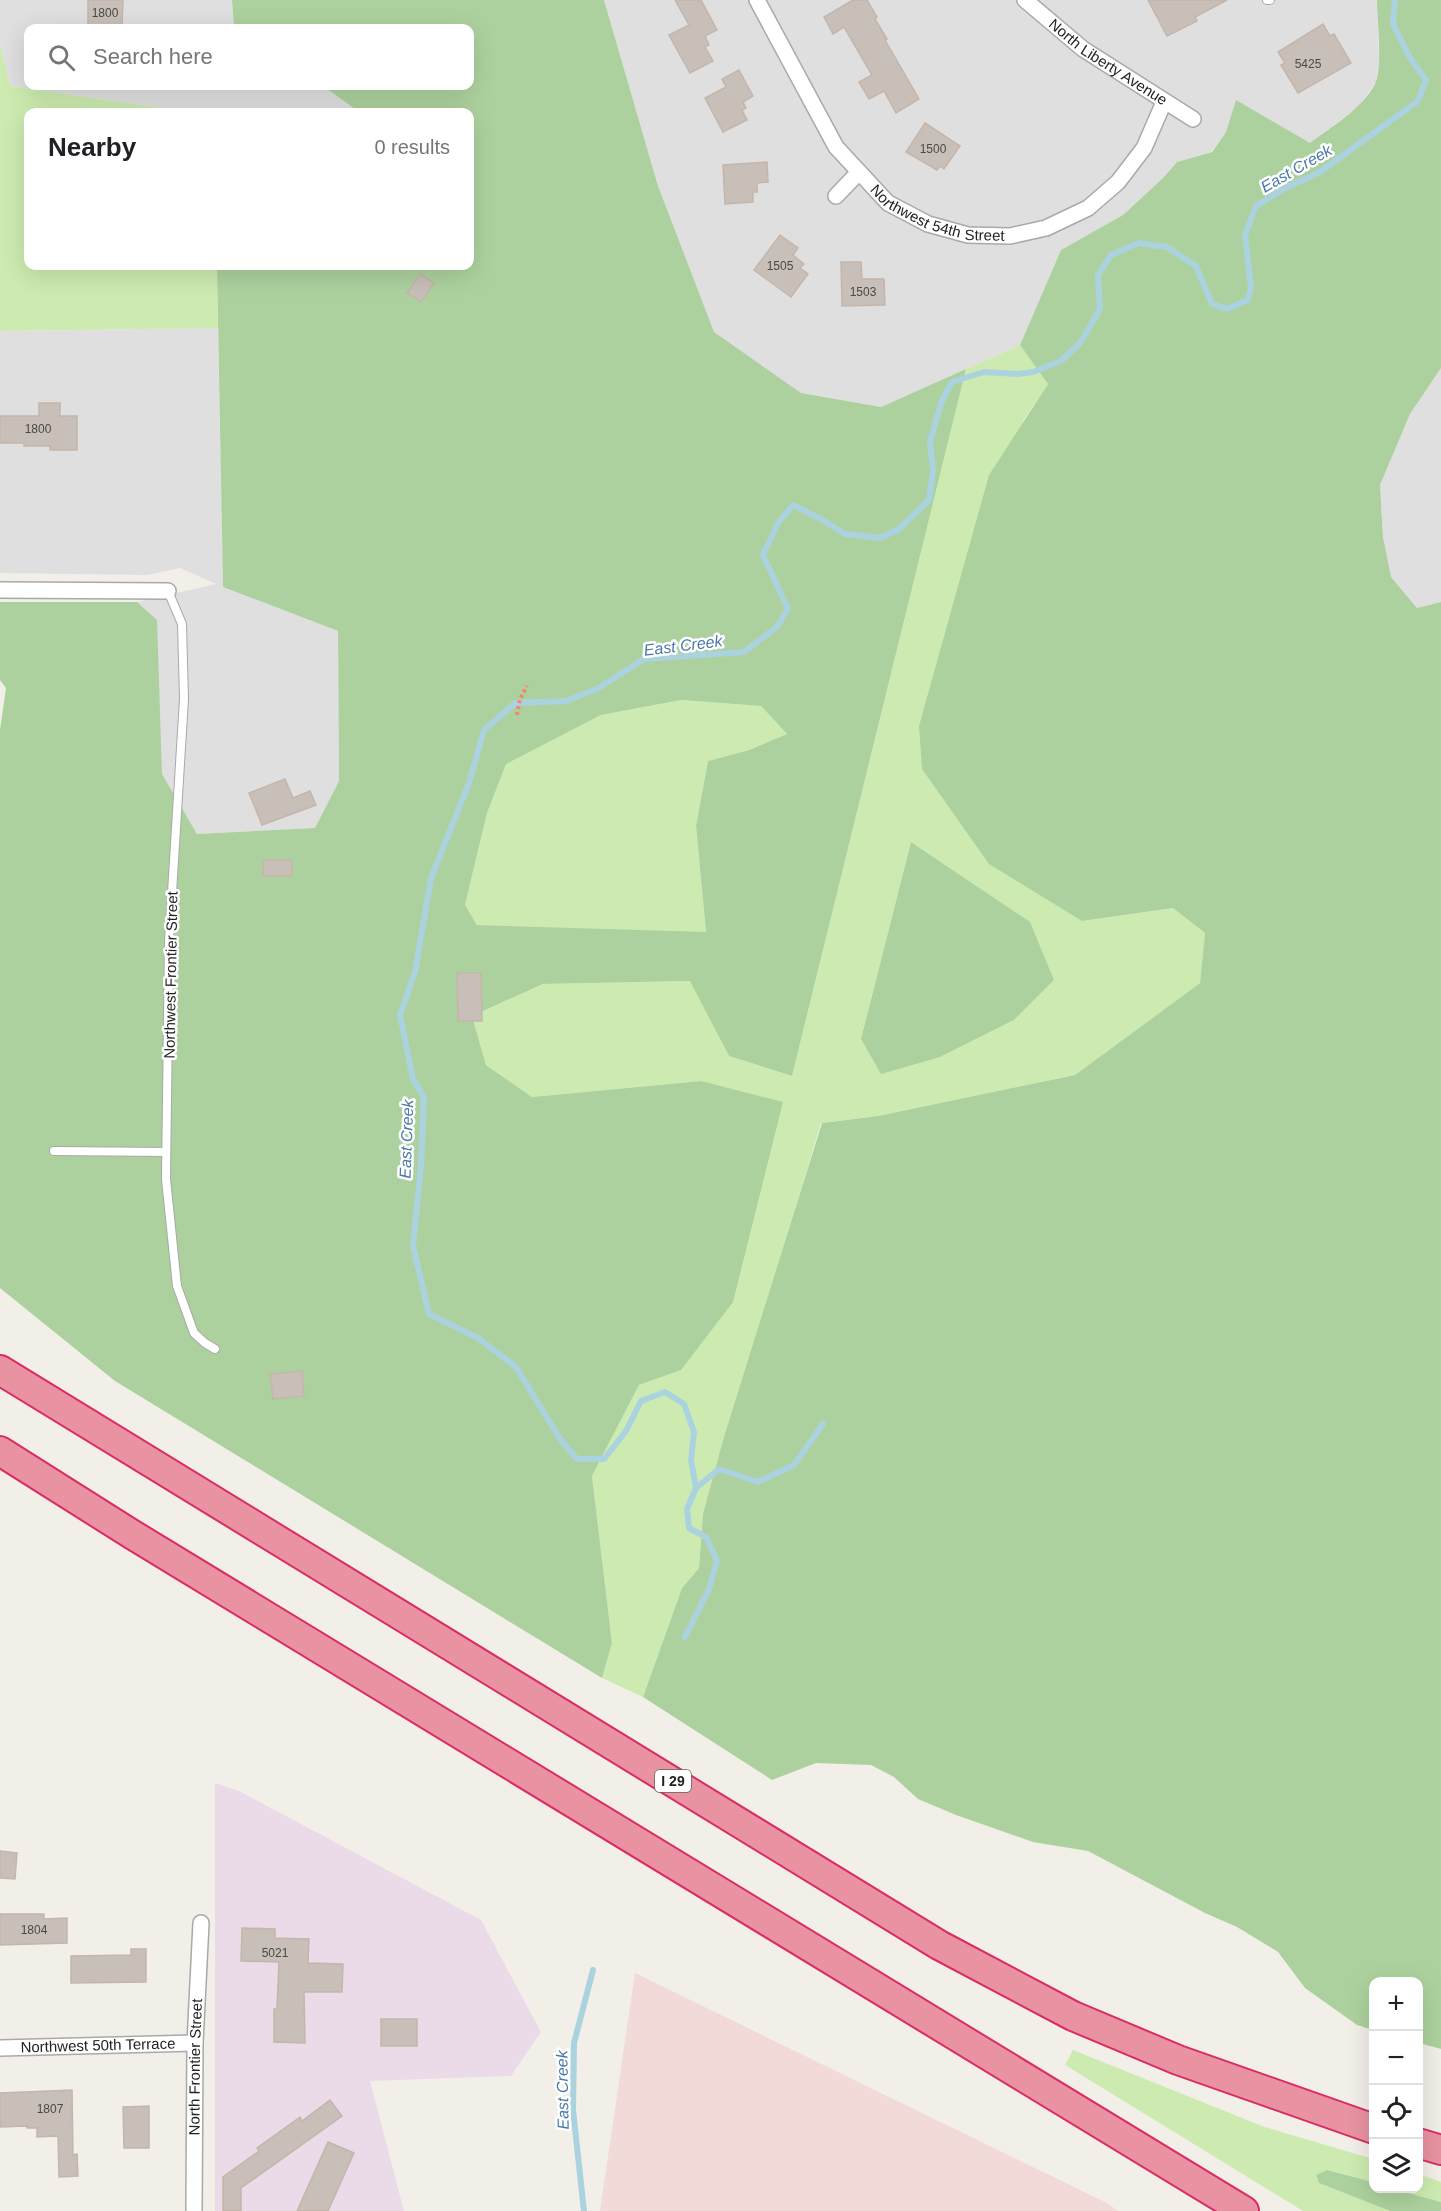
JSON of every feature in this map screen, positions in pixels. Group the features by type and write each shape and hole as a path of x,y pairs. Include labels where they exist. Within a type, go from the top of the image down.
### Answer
{"highway":[{"name":"I 29","path":"1,1370 939,1945 1073,2016 1178,2060 1369,2127"},
{"path":"0,1451 143,1541 1244,2211"},
{"path":"0,1464 31,1470"},
{"path":"1423,2144 1441,2150"}],"street":[{"name":"Northwest 54th Street","path":"757,0 836,147 888,203 928,224 968,235 1010,236 1047,228 1088,207 1118,182 1144,148 1164,102"},
{"name":"North Liberty Avenue","path":"1024,0 1083,49 1192,119"},
{"name":"Northwest 54th Street","path":"836,196 859,172"},
{"path":"0,590 168,591"},
{"name":"North Frontier Street","path":"194,2211 195,2043 201,1923"},
{"name":"Northwest 50th Terrace","path":"0,2048 195,2043"}],"lane":[{"name":"Northwest Frontier Street","path":"168,591 182,624 184,699 170,941 167,1190 177,1286 194,1333 215,1349"},
{"path":"54,1151 166,1152"}],"path":[{"path":"517,715 520,699 527,686"}],"shaded area":[{"path":"0,0 232,0 234,24 24,24 24,88 10,86 0,44"},
{"path":"604,0 1377,0 1379,62 1376,82 1359,106 1310,143 1236,101 1226,132 1211,152 1177,162 1123,215 1061,250 1020,345 881,407 801,393 713,332 658,186"},
{"path":"38,90 329,90 353,108 162,108"},
{"path":"218,328 223,587 338,631 339,781 315,828 197,834 162,775 137,602 216,584 180,568 148,575 0,573 0,331"},
{"path":"1441,368 1441,602 1417,608 1391,577 1383,537 1380,485 1410,414"},
{"path":"215,1783 239,1791 481,1920 541,2032 511,2076 370,2081 404,2211 215,2211"},
{"path":"635,1973 1107,2203 1118,2211 600,2211"}],"green space":[{"path":"232,0 604,0 658,186 714,332 801,393 881,407 966,369 792,1076 729,1056 690,981 543,984 472,1016 486,1065 532,1097 701,1081 783,1102 733,1302 681,1370 639,1385 592,1476 612,1643 602,1678 115,1381 0,1288 0,730 6,688 0,680 0,602 137,602 157,620 162,774 197,834 315,828 339,781 338,631 223,587 217,270 474,270 474,108 353,108 329,90 474,90 474,24 234,24","holes":["681,700 761,706 787,734 749,750 708,761 696,826 706,932 477,925 465,905 487,813 506,764 601,715"]},
{"path":"1377,0 1441,0 1441,368 1410,414 1380,485 1383,537 1391,577 1417,608 1441,602 1441,2049 1423,2044 1423,1977 1369,1977 1369,2029 1357,2025 1305,1988 1278,1952 1237,1927 1205,1913 1088,1851 1033,1842 956,1815 918,1799 894,1777 871,1765 816,1763 772,1780 643,1697 682,1588 699,1568 703,1514 724,1437 822,1123 878,1116 1075,1075 1200,983 1205,933 1173,908 1082,921 989,864 922,769 919,726 989,475 1048,384 1020,345 1061,250 1123,215 1177,162 1212,152 1226,132 1236,100 1310,143 1346,116 1369,93 1375,84 1379,55"},
{"path":"0,44 10,86 24,88 24,90 162,108 24,108 24,270 217,270 218,328 0,331"},
{"path":"1020,345 1048,384 1023,421 1082,921 1173,908 1205,933 1200,983 1075,1075 878,1116 821,1123 703,1514 699,1568 682,1588 643,1697 602,1678 612,1643 592,1476 639,1385 681,1370 701,1081 532,1097 486,1065 472,1016 543,984 691,981 729,1056 792,1076 966,369","holes":["911,842 1029,922 1054,980 1014,1020 940,1057 861,1039"]},
{"path":"681,700 761,706 787,734 749,750 708,761 696,826 706,933 477,925 465,905 487,813 505,764 601,715"},
{"path":"911,842 1030,922 1054,980 1014,1020 940,1057 881,1074 861,1039"},
{"path":"1073,2050 1262,2126 1369,2158 1369,2181 1328,2170 1316,2175 1319,2183 1390,2211 1303,2211 1065,2065"},
{"path":"1327,2170 1369,2181 1369,2193 1408,2193 1441,2202 1441,2211 1390,2211 1319,2183 1316,2175"},
{"path":"1423,2175 1441,2182 1441,2202 1408,2193 1423,2193"}],"building":[{"path":"88,0 123,0 122,24 88,24"},
{"path":"675,0 701,0 717,30 705,36 709,45 705,47 713,61 690,73 669,35 689,25"},
{"path":"853,0 867,0 887,39 885,40 919,99 896,113 884,91 869,99 859,82 872,75 844,27 833,34 824,17"},
{"path":"1148,0 1227,0 1195,17 1197,21 1167,36"},
{"path":"1323,24 1330,36 1334,34 1351,63 1298,93 1281,65 1285,63 1278,52"},
{"path":"739,70 753,96 743,102 746,108 742,110 747,120 723,132 705,98 726,87 722,79"},
{"path":"925,123 960,146 944,169 940,166 937,170 906,152"},
{"path":"767,162 768,182 757,183 757,192 753,192 753,202 725,204 723,165"},
{"path":"780,235 798,248 793,255 804,264 800,268 808,274 791,297 754,270"},
{"path":"841,262 861,262 862,279 884,279 885,305 842,306"},
{"path":"420,274 434,283 421,302 407,293"},
{"path":"39,403 60,403 60,416 77,416 77,450 50,450 50,446 0,443 0,416 39,416"},
{"path":"285,779 293,798 310,791 316,805 262,825 249,793"},
{"path":"264,860 292,860 292,876 263,876"},
{"path":"457,973 481,973 482,1021 458,1021"},
{"path":"302,1371 304,1396 273,1399 270,1374"},
{"path":"0,1851 17,1853 15,1879 0,1878"},
{"path":"0,1914 44,1914 44,1919 67,1918 67,1943 0,1945"},
{"path":"242,1928 275,1929 275,1938 309,1939 308,1963 343,1964 342,1992 304,1992 305,2043 274,2042 274,2009 277,2009 279,1962 241,1961"},
{"path":"131,1949 146,1949 146,1982 71,1983 71,1956 131,1955"},
{"path":"381,2019 417,2019 417,2046 381,2046"},
{"path":"72,2090 73,2155 77,2154 78,2176 59,2177 58,2136 37,2137 37,2128 27,2128 27,2126 0,2127 0,2093"},
{"path":"330,2100 342,2116 241,2188 241,2211 223,2211 223,2177 259,2151 257,2148 300,2117 302,2121"},
{"path":"149,2106 149,2148 124,2148 123,2107"},
{"path":"328,2142 354,2153 328,2211 297,2211"}],"waterway":[{"name":"East Creek","path":"685,1637 709,1589 717,1561 706,1537 689,1528 687,1509 696,1488 691,1460 694,1432 684,1404 665,1392 641,1401 626,1431 604,1459 577,1459 560,1439 516,1367 478,1338 429,1314 413,1246 421,1165 424,1097 413,1079 400,1015 415,972 431,878 469,783 484,730 515,703 566,701 597,689 644,659 744,652 777,627 788,609 763,555 778,523 793,505 845,534 880,538 899,529 929,500 933,471 930,442 941,403 952,382 984,372 1018,374 1033,372 1061,361 1081,342 1100,309 1098,275 1111,255 1139,243 1167,247 1196,266 1212,304 1227,309 1248,300 1251,288 1245,235 1256,206 1282,190 1320,172 1418,101 1426,80 1410,58 1393,24 1395,0"},
{"path":"696,1488 719,1469 758,1482 794,1465 823,1424"},
{"name":"East Creek","path":"584,2211 573,2110 574,2043 593,1970"}]}
